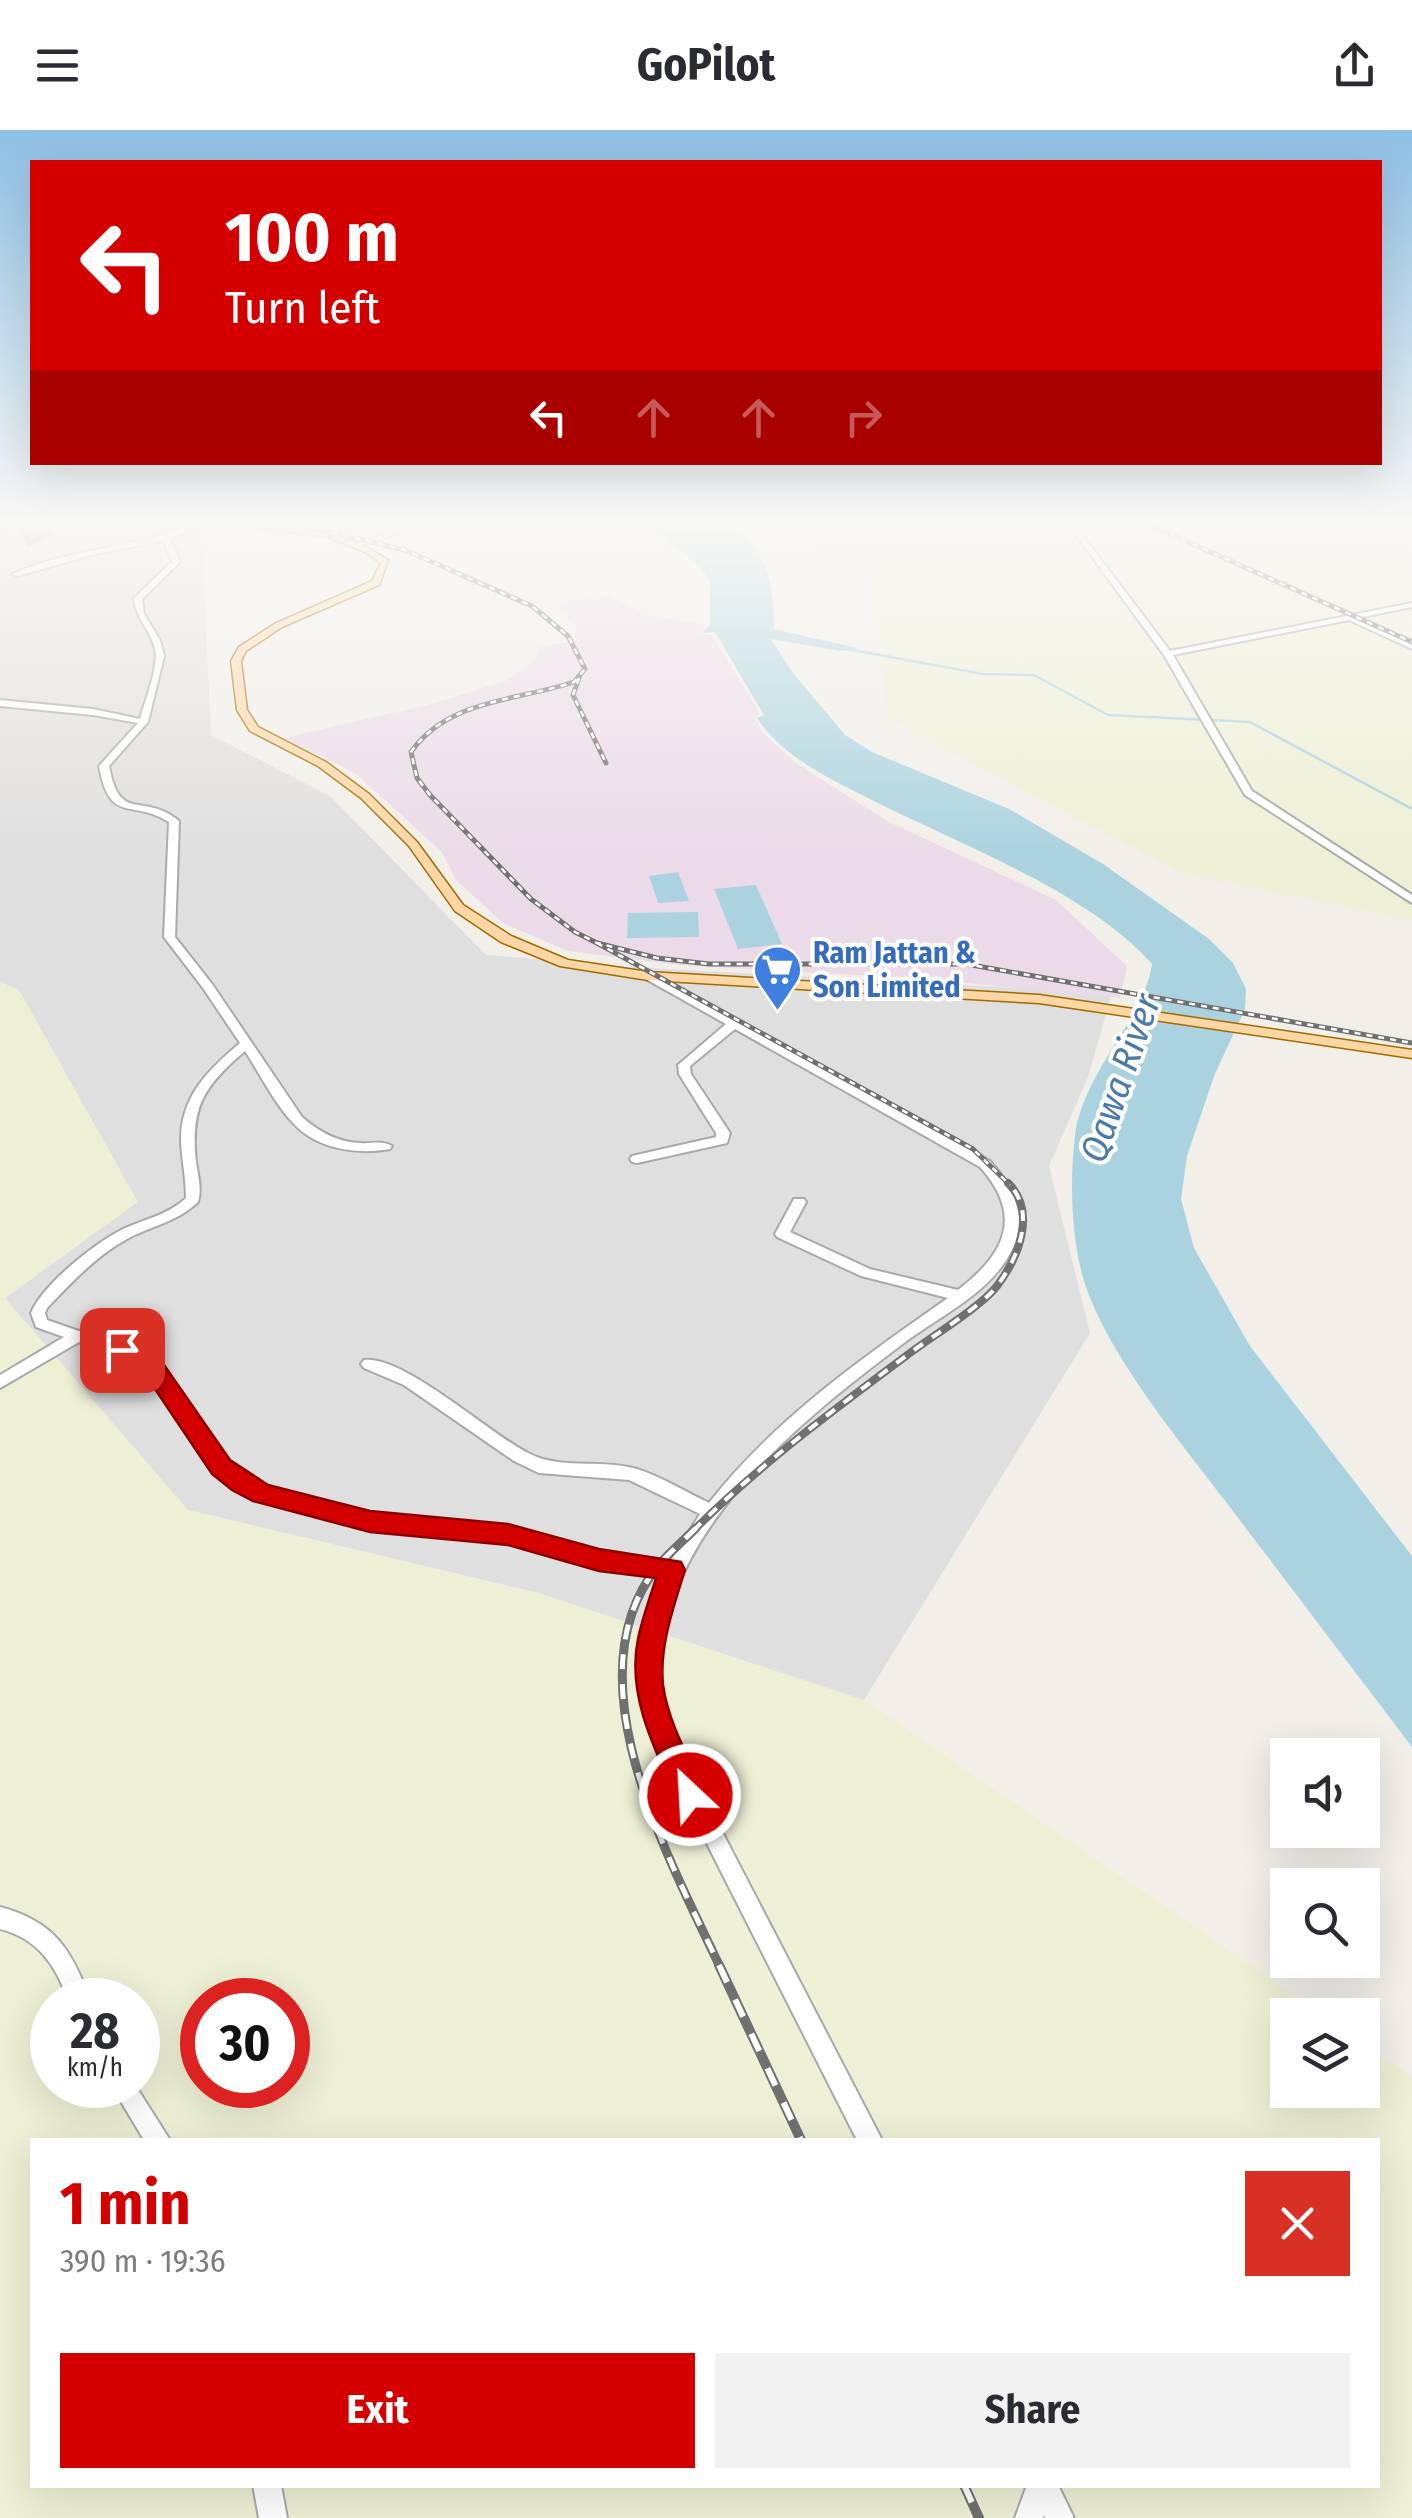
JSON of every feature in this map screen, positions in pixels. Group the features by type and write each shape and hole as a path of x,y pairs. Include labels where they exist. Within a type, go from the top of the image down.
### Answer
{"main road":[{"path":"263,635 242,649 236,661 246,721 266,738 338,774 365,796 413,844 449,896 476,922 506,939 565,962 648,976 1007,996 1412,1054"}],"street":[{"path":"155,635 160,644 158,667 144,722 104,766 107,790 118,802 165,814 174,821 167,932 297,1120 315,1137 352,1148 384,1146"},
{"path":"1154,635 1209,721 1248,793 1412,900"},
{"path":"1168,654 1262,635"},
{"path":"1388,635 1412,647"},
{"path":"0,703 93,712 144,722"},
{"path":"648,976 985,1164 1006,1190 1012,1217 1009,1243 984,1278 838,1388 774,1446 712,1512 672,1570 651,1641 649,1685 666,1741 869,2138"},
{"path":"637,1159 722,1140 723,1133 685,1074 684,1065 735,1023"},
{"path":"246,1044 203,1080 192,1098 188,1158 193,1199 182,1211 118,1238 41,1306 41,1323 140,1358 155,1371 221,1467 262,1494 370,1522 508,1534 599,1560 672,1570"},
{"path":"799,1202 782,1234 866,1273 957,1295"},
{"path":"0,1382 78,1336"},
{"path":"368,1364 410,1382 520,1457 545,1468 631,1474 712,1512"},
{"path":"0,1918 34,1928 52,1945 73,1978"},
{"path":"137,2108 157,2138"},
{"path":"268,2488 273,2518"},
{"path":"1029,2518 1041,2488"},
{"path":"1044,2488 1060,2518"}],"shaded area":[{"path":"0,635 206,635 211,735 330,796 486,955 630,967 1112,993 1088,1077 1049,1166 1090,1333 864,1700 538,1593 188,1510 0,1300 19,990 0,982"},
{"path":"575,635 712,635 760,714 754,717 762,732 796,763 887,821 1056,900 1127,966 1120,998 924,979 680,965 568,951 503,923 456,880 442,852 354,772 283,738 436,703 508,680 536,659 541,647 575,641"}],"green space":[{"path":"879,635 1412,635 1412,921 1181,873 888,719"},
{"path":"0,983 19,990 138,1202 5,1298 188,1510 538,1593 864,1700 1298,1998 1270,1998 1270,2108 1380,2108 1380,2054 1412,2076 1412,2518 0,2518"}],"water":[{"name":"Qawa River","path":"717,635 802,635 857,648 840,651 771,639 793,673 845,735 872,752 1009,809 1103,864 1209,939 1233,963 1246,989 1245,1009 1214,1076 1187,1156 1181,1199 1194,1248 1250,1346 1412,1556 1412,1747 1140,1387 1089,1295 1073,1218 1075,1136 1089,1090 1138,1005 1152,964 1125,938 1057,891 807,765 767,732 757,718 764,715"},
{"path":"678,872 689,901 658,903 649,876"},
{"path":"756,885 782,944 738,949 714,889"},
{"path":"698,912 699,937 627,938 628,913"}],"waterway":[{"path":"847,649 983,674 1034,675 1108,715 1250,722 1412,809"}],"railway":[{"path":"567,635 585,669 574,682 464,712 444,721 411,752 417,778 430,795 531,899 575,932 597,943"},
{"path":"1397,635 1412,642"},
{"path":"579,678 573,695 606,763"},
{"path":"597,943 657,958 709,964 966,964 1412,1043"},
{"path":"597,943 973,1149 1008,1183"},
{"path":"693,1531 796,1440 967,1313 997,1286 1012,1262 1022,1234 1022,1207 1008,1183"},
{"path":"693,1531 696,1528"},
{"path":"693,1531 658,1566 633,1611 623,1660 625,1713 636,1768 655,1822 720,1967"},
{"path":"719,1965 800,2138"},
{"path":"965,2488 979,2518"}],"place":[{"name":"Ram Jattan & Son Limited","path":"778,1012"}],"route":[{"path":"122,1350 155,1371 221,1467 262,1494 370,1522 508,1534 599,1560 672,1570 659,1603 651,1641 649,1685 666,1741 690,1795"}]}
